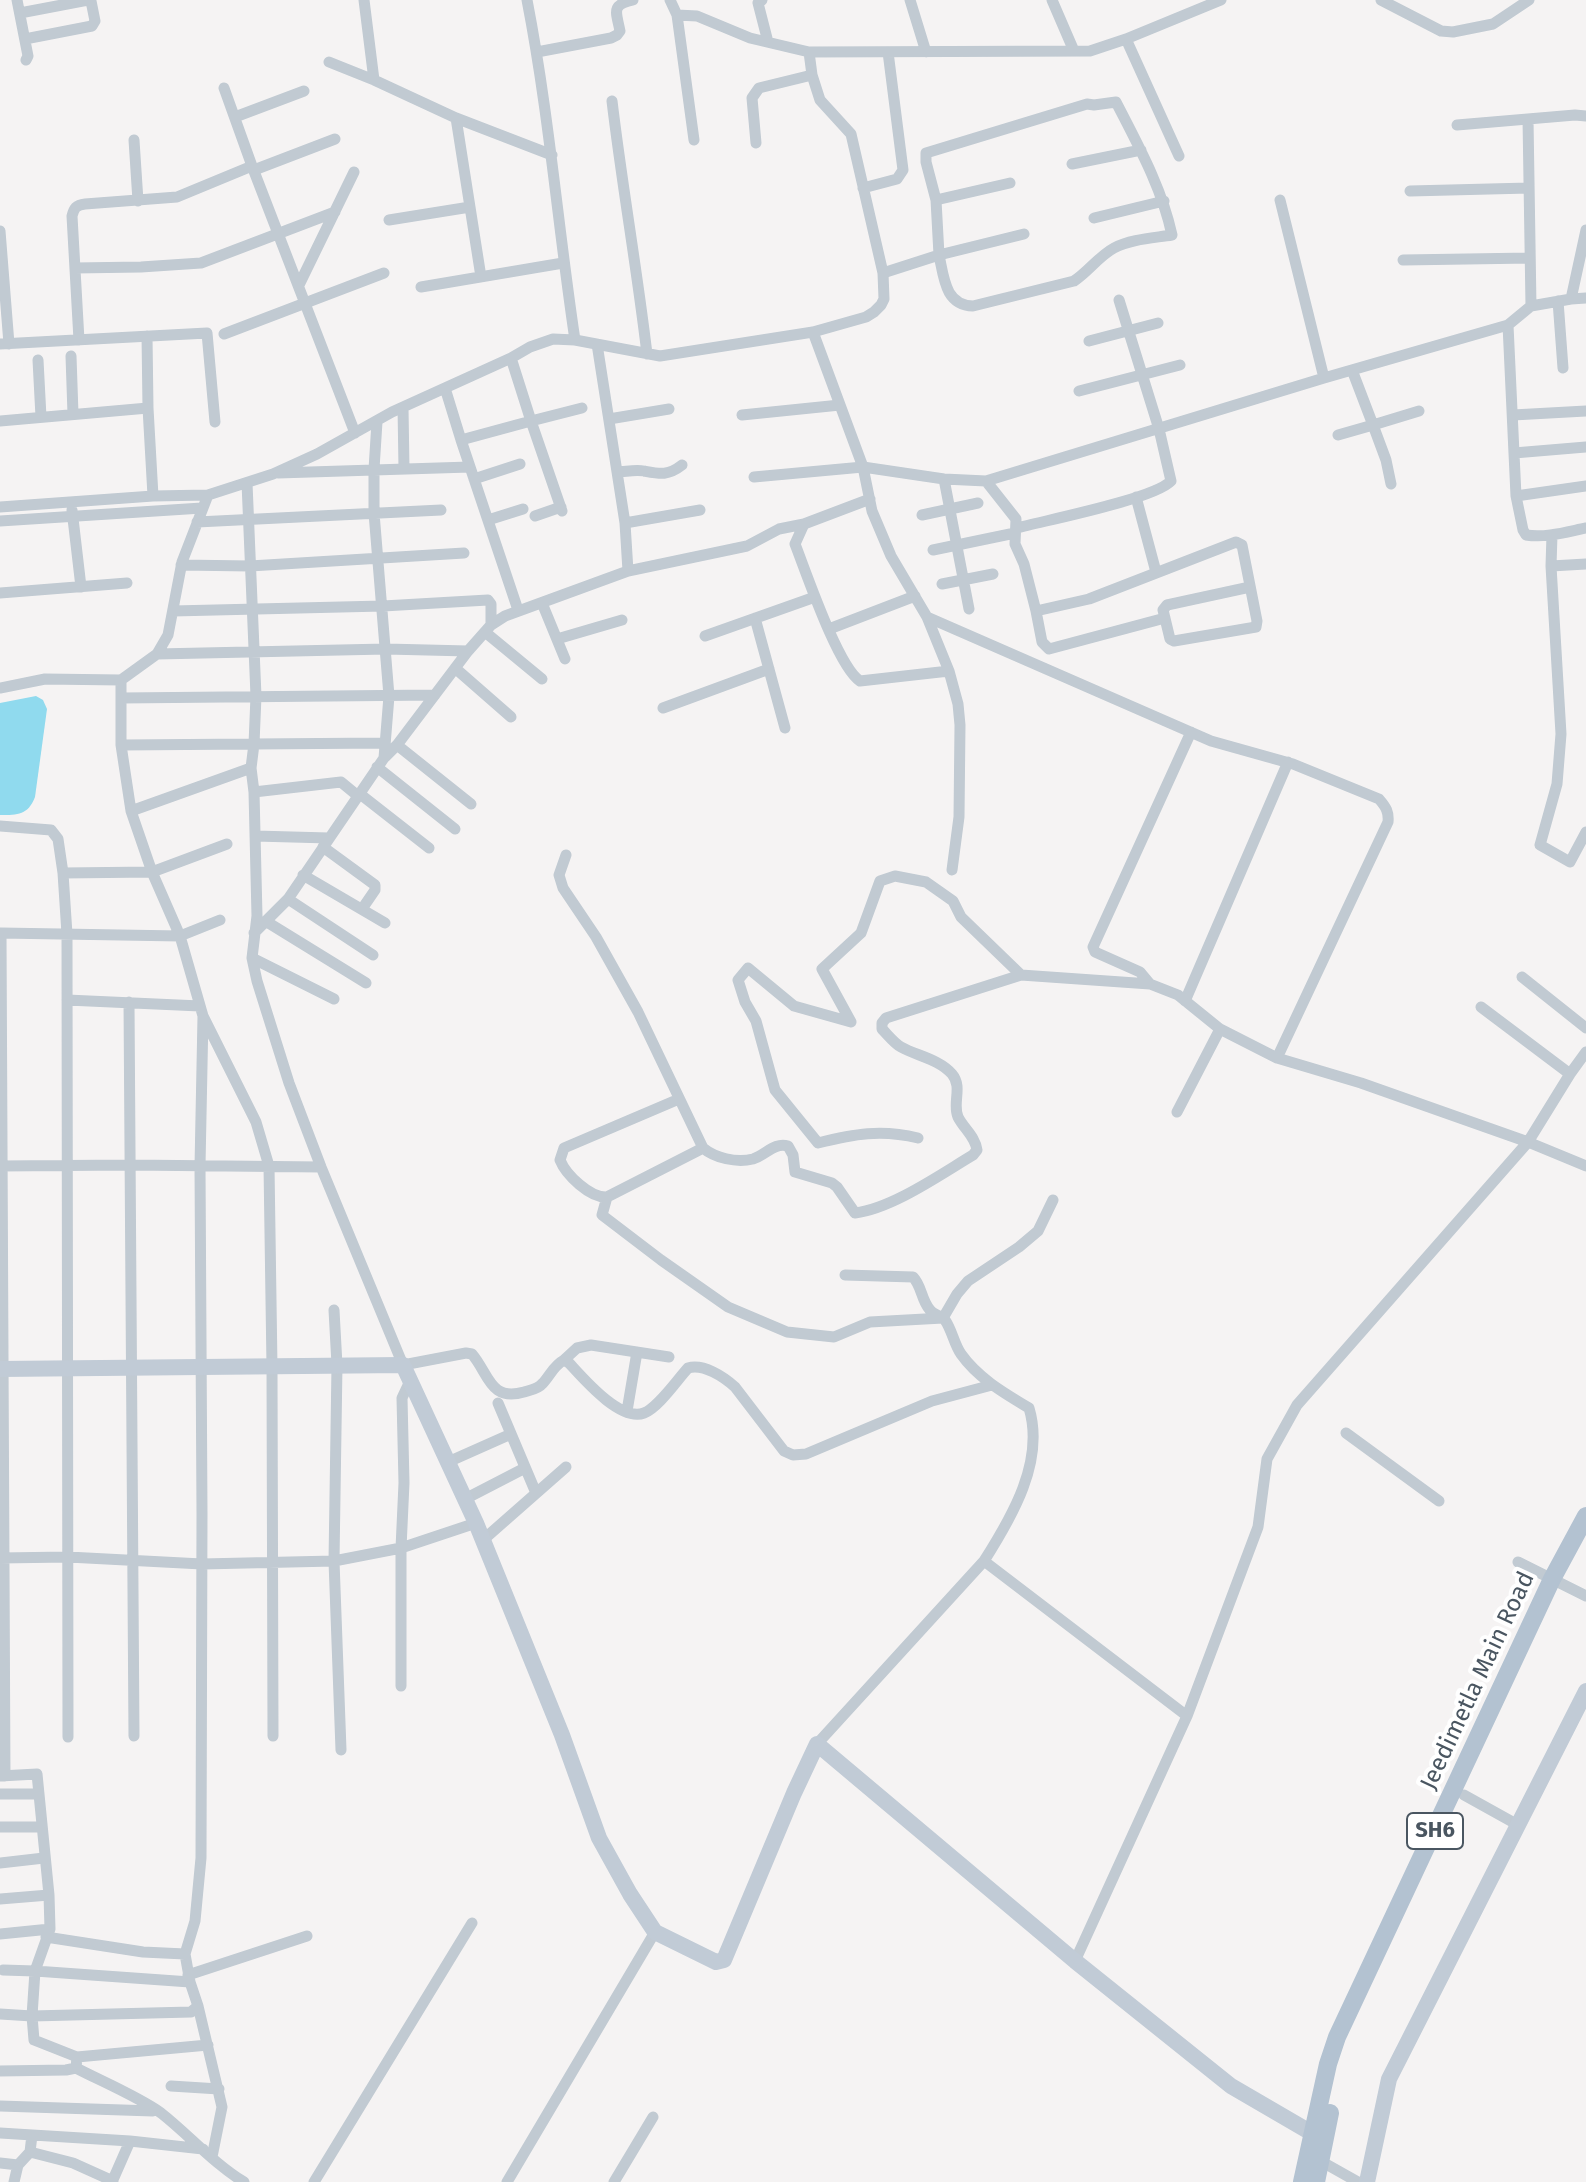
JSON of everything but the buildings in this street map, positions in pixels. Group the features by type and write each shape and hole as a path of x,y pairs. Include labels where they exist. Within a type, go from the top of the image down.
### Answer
{"main road":[{"name":"Jeedimetla Main Road","path":"1319,2137 1347,2043 1464,1795 1586,1516"},
{"name":"Jeedimetla Main Road","path":"1313,2174 1328,2064 1337,2037 1558,1582 1586,1538"}],"street":[{"path":"17,0 28,56 26,60"},
{"path":"20,13 88,0 93,4 95,21 92,26 25,39"},
{"path":"364,0 374,80"},
{"path":"527,0 552,155 563,263 575,340"},
{"path":"537,52 617,35 620,31 617,6 633,0"},
{"path":"670,0 677,15 694,140"},
{"path":"762,0 758,3 768,42"},
{"path":"910,0 926,52"},
{"path":"1052,0 1074,51"},
{"path":"677,15 705,18 742,35 809,52 1090,51 1221,0"},
{"path":"1381,0 1441,31 1453,32 1493,24 1529,0"},
{"path":"1126,39 1179,156"},
{"path":"0,507 208,495 273,474 403,407 553,339 575,340 660,356 813,332 866,317 884,299 883,273 851,134 820,100 809,52"},
{"path":"863,188 897,179 903,170 888,52"},
{"path":"329,62 456,118 552,155"},
{"path":"756,143 754,93 759,88 812,75"},
{"path":"224,88 355,433"},
{"path":"235,117 304,91"},
{"path":"612,101 647,354"},
{"path":"1116,102 1141,150 1164,201 1172,235 1115,247 1074,281 982,304 962,304 950,295 939,255 936,200 925,159 927,152 1087,104 1116,102"},
{"path":"1457,125 1586,116"},
{"path":"456,118 481,277"},
{"path":"1528,119 1531,306"},
{"path":"79,340 73,209 85,204 177,197 335,139"},
{"path":"134,140 138,201"},
{"path":"1072,164 1141,150"},
{"path":"299,285 354,172"},
{"path":"936,200 1010,183"},
{"path":"1410,191 1529,188"},
{"path":"1280,200 1324,378"},
{"path":"1094,218 1164,201"},
{"path":"389,220 470,207"},
{"path":"75,268 201,263 335,212"},
{"path":"1563,368 1565,300 1586,230"},
{"path":"0,231 4,344 207,333 215,422"},
{"path":"883,273 939,255 1024,234"},
{"path":"1403,260 1530,258"},
{"path":"421,287 563,263"},
{"path":"224,334 384,273"},
{"path":"754,477 863,467 944,479 986,481 1508,325 1531,306 1586,298"},
{"path":"933,550 1136,497 1171,481 1159,429 1119,300"},
{"path":"1089,341 1158,323"},
{"path":"1508,325 1516,496 1523,530 1526,535 1552,535 1586,528"},
{"path":"813,332 863,467 872,511 891,556 927,617 949,671 958,704 959,817 952,870"},
{"path":"147,336 153,496"},
{"path":"597,344 625,523 628,571"},
{"path":"71,356 73,414"},
{"path":"511,358 561,509 535,516"},
{"path":"38,360 41,417"},
{"path":"1079,391 1180,365"},
{"path":"1352,370 1386,460 1391,484"},
{"path":"445,388 518,610"},
{"path":"742,415 840,405"},
{"path":"403,407 404,469"},
{"path":"0,421 148,408"},
{"path":"461,440 582,408"},
{"path":"609,419 669,409"},
{"path":"1338,435 1419,411"},
{"path":"1513,415 1586,411"},
{"path":"377,422 374,513 391,744"},
{"path":"1514,453 1586,447"},
{"path":"273,474 374,469 472,473 520,464"},
{"path":"617,472 638,470 661,475 673,473 682,465"},
{"path":"944,479 969,609"},
{"path":"986,481 1015,517 1015,544 1024,564 1042,642 1049,649 1165,618"},
{"path":"247,483 256,696 251,768 257,916 252,958 289,1083 406,1373 483,1540 566,1745 599,1838 655,1932 716,1962 724,1960 817,1744 984,1561 1022,1490 1031,1464 1034,1424 1029,1408 992,1385 969,1365 943,1318 930,1311 919,1283 913,1277 845,1275"},
{"path":"1516,496 1586,486"},
{"path":"0,688 45,679 121,680 157,654 168,635 181,565 208,495"},
{"path":"1136,497 1156,572"},
{"path":"254,933 288,899 391,744 488,629 518,610 628,571 747,546 779,529 804,524 870,499"},
{"path":"72,502 81,587"},
{"path":"922,515 978,503"},
{"path":"0,521 202,508"},
{"path":"488,520 523,509"},
{"path":"197,522 441,510"},
{"path":"625,523 700,510"},
{"path":"804,524 795,544 815,597 851,674 860,681 949,671"},
{"path":"1552,535 1561,734 1557,784 1540,845 1570,862 1586,832"},
{"path":"1036,611 1089,599 1236,542 1242,545 1257,621 1256,627 1174,641 1168,637 1163,610 1167,605 1250,587"},
{"path":"181,565 250,566 464,553"},
{"path":"1551,566 1586,564"},
{"path":"942,584 993,574"},
{"path":"0,593 127,583"},
{"path":"829,629 915,596"},
{"path":"705,636 815,597"},
{"path":"173,611 488,600 491,604 488,629"},
{"path":"542,603 565,659"},
{"path":"927,617 1191,732 1288,762 1379,799 1386,807 1388,822 1277,1058"},
{"path":"755,618 785,728"},
{"path":"557,639 622,620"},
{"path":"488,629 542,679"},
{"path":"157,654 386,649 468,651"},
{"path":"455,668 511,717"},
{"path":"663,708 769,669"},
{"path":"121,680 121,745 131,811 152,872 180,936 201,1011 256,1122 269,1166 273,1736"},
{"path":"121,698 435,695"},
{"path":"1150,984 1140,972 1095,952 1093,947 1191,732"},
{"path":"121,745 391,744 471,804"},
{"path":"1185,1001 1288,762"},
{"path":"381,763 455,829"},
{"path":"131,811 251,768"},
{"path":"254,792 341,782 429,848"},
{"path":"0,826 51,830 58,839 63,873 67,934 68,1737"},
{"path":"255,836 326,842 375,885 362,909"},
{"path":"63,873 152,872 227,844"},
{"path":"566,855 559,875 563,888 596,937 638,1012 703,1148 724,1159 749,1160 777,1145 788,1146 793,1155 795,1172 832,1183 855,1213 891,1202 977,1150 976,1141 958,1116 958,1093 951,1073 922,1054 900,1047 882,1029 882,1023 886,1018 1021,975 1150,984 1178,995 1220,1029 1277,1058 1361,1083 1528,1142 1586,1166"},
{"path":"303,875 385,923"},
{"path":"918,1138 895,1132 857,1133 818,1143 775,1090 756,1021 745,1002 738,980 748,968 794,1006 851,1022 822,969 861,933 880,881 895,876 926,882 953,901 961,917 1021,975"},
{"path":"288,899 373,955"},
{"path":"220,920 180,936 1,933 3,1776 37,1774 49,1895 48,1933 35,1971 34,2040 158,2111 208,2153 223,2177 244,2182"},
{"path":"267,922 366,983"},
{"path":"252,958 334,999"},
{"path":"1522,977 1586,1028"},
{"path":"67,1000 129,1002 201,1011"},
{"path":"129,1002 134,1736"},
{"path":"1481,1007 1570,1074"},
{"path":"201,1011 201,1858 195,1921 185,1954 222,2107 208,2153"},
{"path":"1177,1112 1220,1029"},
{"path":"1075,1961 1187,1716 1258,1527 1267,1459 1297,1405 1528,1142 1586,1052"},
{"path":"679,1099 564,1148 560,1160 563,1167 591,1194 607,1197 703,1148"},
{"path":"1,1166 321,1167"},
{"path":"607,1197 602,1215 661,1260 728,1307 787,1332 834,1337 870,1322 943,1318"},
{"path":"943,1318 968,1281 1038,1231 1053,1200"},
{"path":"334,1310 337,1365 334,1561 341,1750"},
{"path":"2,1369 337,1365 406,1373 466,1353 472,1354 493,1388 516,1394 538,1388 559,1362 577,1348 591,1345 669,1357"},
{"path":"627,1411 637,1352"},
{"path":"564,1360 600,1396 637,1414 646,1413 688,1368 698,1366 726,1379 735,1387 784,1451 793,1455 806,1454 932,1401 992,1385"},
{"path":"401,1686 402,1398 406,1373"},
{"path":"498,1403 536,1493"},
{"path":"1346,1433 1439,1501"},
{"path":"448,1462 511,1434"},
{"path":"483,1540 566,1467"},
{"path":"465,1499 525,1468"},
{"path":"2,1558 68,1557 202,1564 334,1561 401,1548 476,1523"},
{"path":"984,1561 1187,1716"},
{"path":"1518,1562 1586,1596"},
{"path":"1367,2182 1389,2079 1586,1691"},
{"path":"817,1744 1075,1961 1231,2086 1319,2137"},
{"path":"0,1794 38,1794"},
{"path":"1464,1795 1518,1825"},
{"path":"0,1827 41,1827"},
{"path":"0,1863 44,1858"},
{"path":"0,1899 49,1895"},
{"path":"314,2182 472,1923"},
{"path":"507,2182 655,1932"},
{"path":"0,1934 48,1933 143,1952 185,1954"},
{"path":"3,1970 189,1979 307,1936"},
{"path":"0,2014 191,2012 198,2006"},
{"path":"0,2071 66,2070 76,2062 208,2045"},
{"path":"171,2086 219,2089"},
{"path":"0,2106 158,2111"},
{"path":"614,2182 653,2117"},
{"path":"0,2133 130,2141 208,2153"},
{"path":"16,2181 18,2165 30,2152 32,2135"},
{"path":"30,2152 73,2163 112,2181 130,2141"},
{"path":"0,2163 18,2165"},
{"path":"1313,2174 1358,2182"}],"water":[{"path":"36,696 43,700 47,709 35,797 22,813 0,815 0,703"}]}
